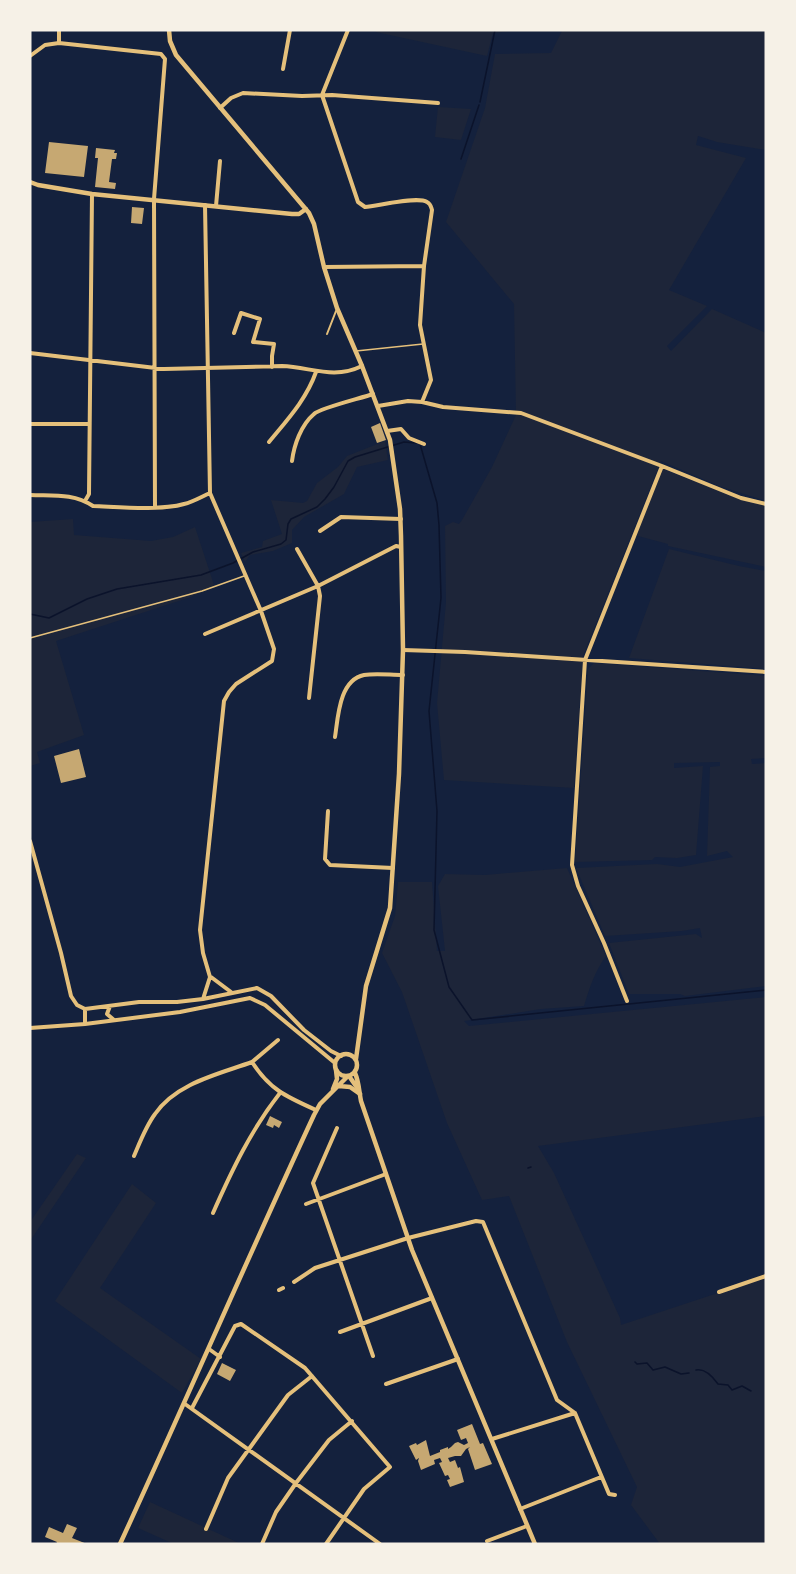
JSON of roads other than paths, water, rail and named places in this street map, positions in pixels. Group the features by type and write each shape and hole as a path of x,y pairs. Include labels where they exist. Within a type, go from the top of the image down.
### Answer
{"main road":[{"path":"169,30 170,41 176,55 306,209 314,224 337,308 374,394 390,440 401,519 403,650 394,868 389,917 366,986 355,1073 408,1238 535,1544"},
{"path":"31,185 92,194 296,214 306,209"},
{"path":"336,1088 335,1063 340,1056 348,1054 358,1044"},
{"path":"348,1054 356,1059"},
{"path":"336,1070 340,1075 348,1077 359,1091"},
{"path":"120,1544 316,1110 336,1088 355,1073"},
{"path":"336,1088 350,1087 359,1091"}],"street":[{"path":"59,43 60,30"},
{"path":"283,69 290,30"},
{"path":"348,30 322,95 358,202 365,207 413,200 426,201 432,210 424,267 420,325 431,380 422,402"},
{"path":"30,56 45,45 59,43 161,54 165,59 154,200 155,507"},
{"path":"220,108 234,96 243,93 322,95 438,103"},
{"path":"216,206 220,161"},
{"path":"85,501 89,494 92,194"},
{"path":"203,999 210,976 203,953 200,930 224,701 236,684 272,661 274,649 261,611 210,493 205,205"},
{"path":"324,267 424,267"},
{"path":"327,334 337,308"},
{"path":"234,333 240,313 260,319 253,342 274,344 272,367"},
{"path":"30,353 154,368 295,366 316,372 349,371 362,366"},
{"path":"268,442 290,418 309,391 316,372"},
{"path":"292,461 296,442 315,412 374,394"},
{"path":"378,406 408,401 443,407 507,411 530,416 741,498 766,504"},
{"path":"30,424 90,424"},
{"path":"387,431 401,429 409,438 424,444"},
{"path":"627,1001 578,886 572,865 585,660 662,466"},
{"path":"30,495 73,497 93,506 155,507 181,505 210,493"},
{"path":"320,531 341,517 401,519"},
{"path":"205,634 318,586 396,546 401,546"},
{"path":"297,549 318,586 320,596 309,698"},
{"path":"403,650 465,651 766,672"},
{"path":"335,737 340,705 353,679 364,675 402,675"},
{"path":"328,811 325,859 330,865 394,868"},
{"path":"30,841 73,1002 85,1010 139,1002 203,999 257,988 270,995 299,1025 340,1056"},
{"path":"210,976 231,992"},
{"path":"265,1005 270,995"},
{"path":"30,1028 85,1024 180,1012 244,999 255,1000 265,1005 335,1063"},
{"path":"274,1013 279,1006 278,1003"},
{"path":"111,1005 107,1014 114,1020"},
{"path":"85,1010 85,1024"},
{"path":"293,1028 299,1025"},
{"path":"134,1156 151,1121 166,1100 195,1083 252,1062 278,1040"},
{"path":"252,1062 266,1081 280,1093 316,1110"},
{"path":"213,1213 238,1156 255,1127 280,1093"},
{"path":"337,1128 313,1183 373,1356"},
{"path":"306,1204 386,1174"},
{"path":"294,1282 315,1268 408,1238 476,1221 483,1222 557,1400 575,1413 609,1494 615,1495"},
{"path":"719,1292 766,1276"},
{"path":"340,1332 433,1298"},
{"path":"192,1408 235,1326 242,1324 305,1368 390,1467 364,1490 326,1544"},
{"path":"209,1349 220,1358"},
{"path":"386,1384 458,1359"},
{"path":"206,1529 228,1478 288,1395 312,1376"},
{"path":"185,1404 380,1544"},
{"path":"492,1439 575,1413"},
{"path":"262,1544 276,1512 296,1483 329,1440 352,1421"},
{"path":"520,1509 601,1477"},
{"path":"488,1541 527,1526"}],"lane":[{"path":"355,351 424,344"},
{"path":"30,638 202,591 245,576"}],"waterway":[{"path":"480,102 495,30"},
{"path":"461,159 479,105"},
{"path":"30,614 49,618 87,599 117,589 201,575 233,563 253,552 281,544 286,540 291,519 317,507 325,499 348,461 404,442 416,443"},
{"path":"420,444 437,503 439,525 441,598 429,711 437,811 434,930 449,987 472,1020 766,990"},
{"path":"635,1362 637,1364 647,1363 653,1370 665,1367 681,1374 689,1373"},
{"path":"696,1370 706,1372 718,1384 728,1385 732,1390 742,1386 751,1391"}]}
